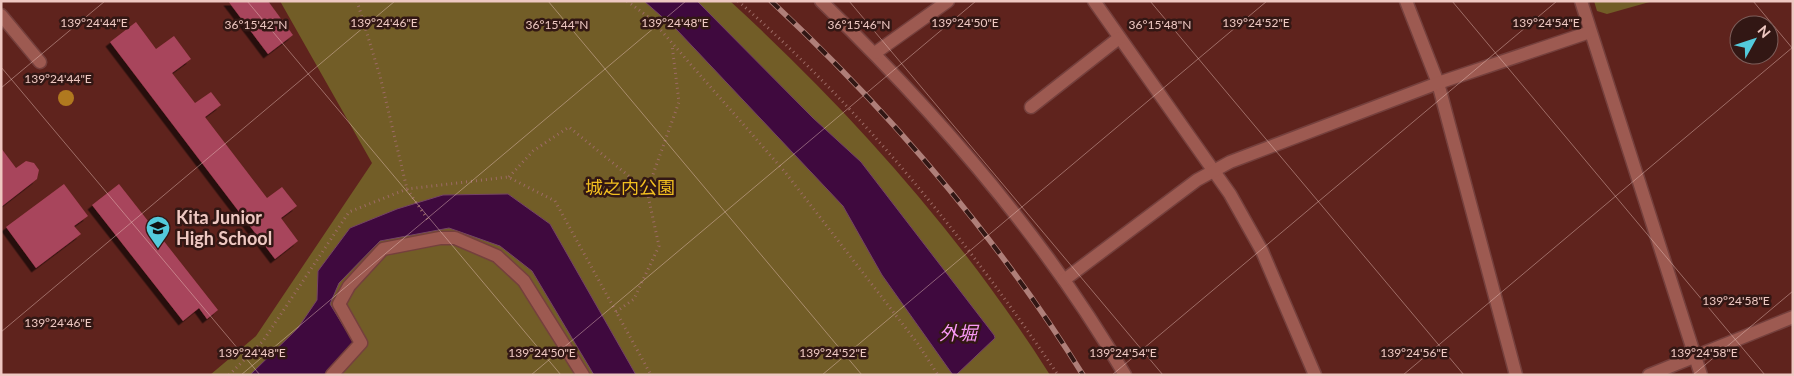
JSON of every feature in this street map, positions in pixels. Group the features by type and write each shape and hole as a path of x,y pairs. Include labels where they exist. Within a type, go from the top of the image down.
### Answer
{"street":[{"path":"822,1 875,53 960,146 1011,209 1064,280 1126,375"},
{"path":"875,53 948,1"},
{"path":"1094,1 1230,194 1258,244 1315,375"},
{"path":"1406,1 1438,82 1516,375"},
{"path":"1581,1 1700,375"},
{"path":"1,15 40,62"},
{"path":"1064,280 1213,171 1438,82 1590,32"},
{"path":"1031,107 1119,38"},
{"path":"332,375 361,343 339,304 349,286 383,249 440,238 455,238 497,256 524,280 583,375"},
{"path":"1648,375 1793,317"}],"path":[{"path":"357,1 380,76 407,189 440,238"},
{"path":"627,1 651,19 785,172 918,344 938,375"},
{"path":"738,1 826,86 898,162 1006,300 1058,375"},
{"path":"616,312 634,299 659,246 647,191 679,102 672,44"},
{"path":"508,177 533,150 569,128 647,191"}],"green space":[{"name":"城之内公園","path":"280,1 730,1 819,87 862,132 942,224 1015,323 1050,375 210,375 256,336 372,163"},
{"path":"1594,1 1653,1 1607,14 1597,11"}],"water":[{"name":"外堀","path":"644,1 697,1 813,118 861,162 994,335 995,338 956,375 953,375 882,275 843,206 677,30"},
{"path":"508,194 550,224 636,375 594,375 532,271 500,246 449,228 380,241 339,283 330,304 354,343 324,375 250,375 298,328 317,300 318,271 350,228 397,209 443,195"}],"building":[{"path":"228,1 268,1 293,35 268,54"},
{"path":"136,22 156,49 174,36 191,59 172,73 195,103 211,92 221,105 205,117 267,198 282,187 297,206 281,218 298,241 275,259 110,42"},
{"path":"1,148 16,168 26,161 34,163 39,170 37,179 1,207"},
{"path":"64,184 88,216 74,226 81,234 36,268 6,227"},
{"path":"119,184 218,310 207,319 199,308 183,321 92,205"}],"railway":[{"path":"771,1 857,86 939,178 1015,274 1083,375"}],"place":[{"name":"Kita Junior High School","path":"158,249"}]}
